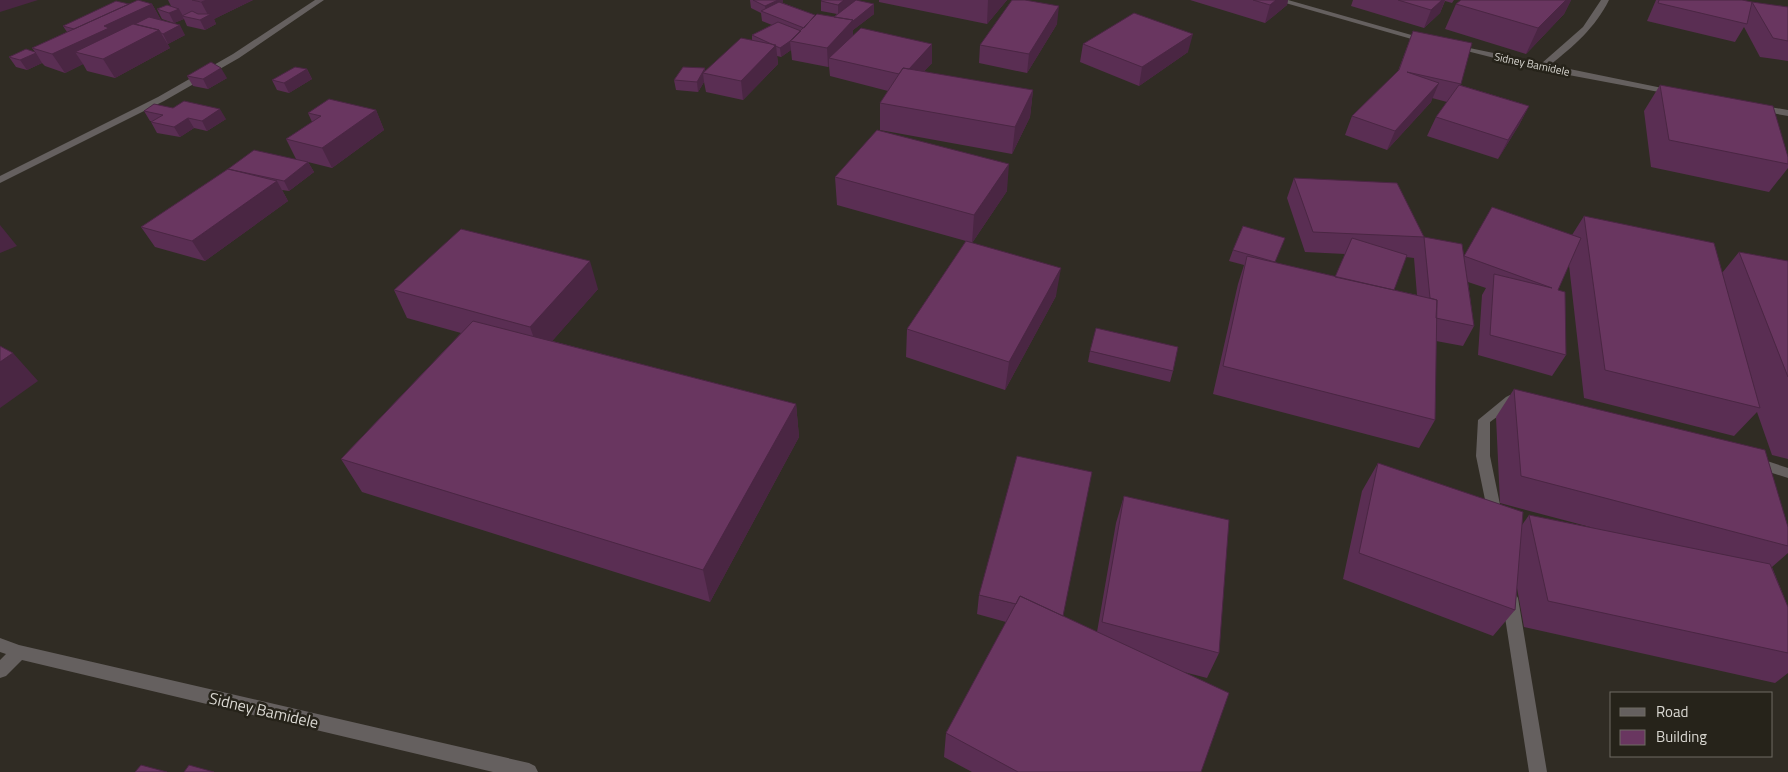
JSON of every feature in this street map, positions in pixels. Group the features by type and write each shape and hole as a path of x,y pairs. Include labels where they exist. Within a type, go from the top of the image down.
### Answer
{"street":[{"path":"0,180 160,99 236,56 320,0"},
{"name":"Sidney Bamidele","path":"1279,0 1437,42 1542,67 1681,95"},
{"path":"1542,67 1577,38 1600,12 1605,0"},
{"path":"1749,107 1788,113"},
{"path":"1500,536 1483,456 1484,420 1510,400 1538,399"},
{"path":"1742,458 1788,474"},
{"path":"1508,585 1538,772"},
{"name":"Sidney Bamidele","path":"0,646 529,772"},
{"path":"0,670 19,652"}],"building":[{"path":"138,0 152,4 104,26 109,28 52,54 32,48"},
{"path":"753,0 778,0 765,6"},
{"path":"822,0 844,0 838,5"},
{"path":"856,0 874,4 853,21 834,17"},
{"path":"1012,0 1025,0 1059,6 1029,54 980,45"},
{"path":"1253,0 1276,0 1270,5"},
{"path":"1398,0 1442,0 1431,10"},
{"path":"1461,0 1566,0 1538,28 1456,4"},
{"path":"1659,0 1742,0 1752,2 1747,24 1658,3"},
{"path":"116,1 129,4 74,29 63,26"},
{"path":"779,2 815,15 804,28 761,11"},
{"path":"1752,2 1788,7 1788,41 1773,38"},
{"path":"167,5 179,9 169,13 157,9"},
{"path":"192,11 198,14 211,14 200,20 182,16"},
{"path":"1134,13 1193,34 1142,67 1083,44"},
{"path":"817,14 853,20 827,48 790,41"},
{"path":"149,17 180,25 163,34 159,30 135,24"},
{"path":"778,22 801,31 780,48 752,35"},
{"path":"133,24 159,30 103,59 75,52"},
{"path":"861,28 932,44 909,69 903,68 899,74 829,58"},
{"path":"1413,31 1472,43 1461,84 1407,72 1439,83 1395,131 1352,116 1399,70"},
{"path":"741,38 776,45 741,81 703,73"},
{"path":"26,49 36,53 20,60 9,57"},
{"path":"211,62 221,68 203,79 187,76"},
{"path":"295,67 307,69 284,83 272,80"},
{"path":"683,67 705,68 697,82 674,80"},
{"path":"903,68 1033,90 1015,127 880,103"},
{"path":"1459,85 1529,106 1508,140 1436,117"},
{"path":"1660,85 1773,106 1788,157 1788,164 1669,140"},
{"path":"329,99 376,110 322,148 286,139 321,116 308,113"},
{"path":"184,101 220,109 202,121 188,118 174,127 151,122 163,115 144,111 154,104 173,108"},
{"path":"877,130 1009,164 974,215 835,177"},
{"path":"254,150 308,162 284,181 228,169"},
{"path":"228,169 277,181 192,241 141,227"},
{"path":"1294,178 1397,183 1424,237 1313,232"},
{"path":"1492,207 1581,238 1558,290 1565,292 1566,355 1490,335 1494,274 1552,288 1464,256"},
{"path":"1584,216 1714,243 1760,408 1605,370"},
{"path":"1243,226 1285,238 1275,262 1233,250"},
{"path":"461,229 590,261 530,327 394,290"},
{"path":"1424,237 1462,244 1474,326 1436,318 1437,300 1430,298"},
{"path":"1352,238 1407,255 1394,290 1335,277"},
{"path":"966,241 1061,268 1009,362 907,329"},
{"path":"1739,252 1788,261 1788,377"},
{"path":"1247,256 1437,300 1435,420 1223,366"},
{"path":"473,321 796,404 703,570 341,459"},
{"path":"1096,328 1178,347 1173,371 1090,351"},
{"path":"0,346 13,353 0,362"},
{"path":"1514,389 1765,450 1788,527 1788,546 1521,476"},
{"path":"1017,456 1092,472 1063,616 1020,596 1016,604 979,595"},
{"path":"1378,463 1523,512 1515,610 1359,553"},
{"path":"1124,496 1229,520 1219,653 1102,622"},
{"path":"1529,515 1770,564 1788,607 1788,653 1548,601"},
{"path":"1020,596 1229,693 1201,772 1018,772 946,733"},
{"path":"141,765 167,772 135,772"},
{"path":"189,765 214,772 184,772"}]}
